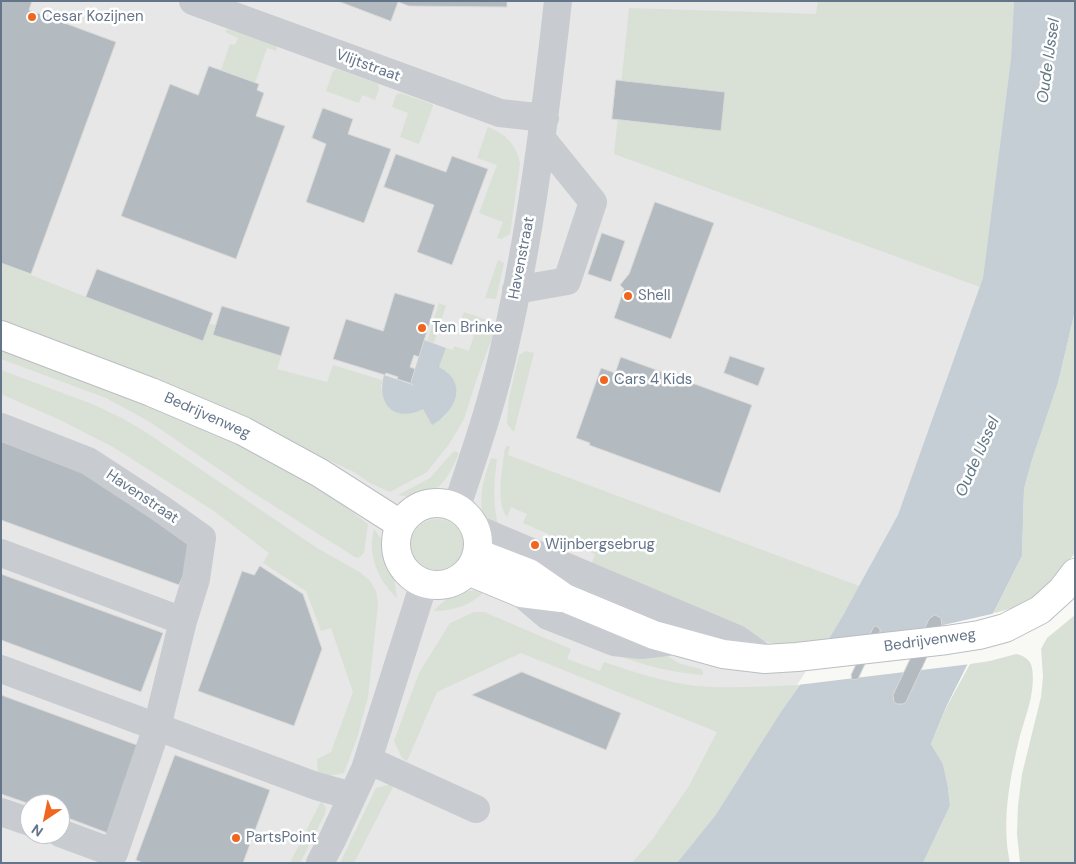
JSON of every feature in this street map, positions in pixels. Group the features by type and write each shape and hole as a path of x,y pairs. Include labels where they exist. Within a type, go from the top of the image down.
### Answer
{"main road":[{"name":"Bedrijvenweg","path":"1,335 151,392 243,431 320,473 400,524"},
{"path":"430,504 444,504 456,509 467,517 473,551 459,579 448,584 424,584 412,577 403,567 397,555 396,541 400,524 408,514 417,508 430,504"},
{"name":"Bedrijvenweg","path":"473,551 521,593 564,598"},
{"name":"Bedrijvenweg","path":"473,551 529,573 564,598 654,635 723,654 765,659 947,640 979,635 1005,628 1040,610 1062,590 1075,573"}],"street":[{"name":"Vlijtstraat","path":"193,1 544,128"},
{"name":"Havenstraat","path":"456,509 488,413 505,346 533,203 544,128 558,1"},
{"path":"516,290 567,281 593,202 544,128"},
{"name":"Havenstraat","path":"1,427 88,461 202,538 196,579 183,621 157,727 114,853 70,837"},
{"path":"473,551 737,638 765,659"},
{"path":"1,553 183,621"},
{"path":"320,863 368,760 424,584"},
{"name":"Bedrijvenweg","path":"521,593 548,616 614,642 641,645 675,641"},
{"path":"1,668 316,786 352,796"},
{"path":"368,760 476,809"},
{"path":"1,812 20,819"}],"shaded area":[{"path":"1,1 1015,1 1003,401 755,863 1,863"},
{"path":"818,1 1014,1 1011,59 983,278 980,287 614,154 629,8 816,14"},
{"path":"228,29 276,46 277,51 267,48 255,83 221,70 230,44 235,45 238,38 225,32"},
{"path":"337,69 378,84 379,89 375,100 362,95 359,103 326,91 333,71"},
{"path":"400,93 433,106 419,144 400,137 408,113 392,107 396,95"},
{"path":"488,127 510,141 519,157 520,164 510,234 501,239 497,238 503,222 479,213 497,165 477,158"},
{"path":"498,260 504,263 496,299 485,298"},
{"path":"1,263 86,297 216,325 214,335 281,356 277,369 327,382 333,365 382,380 381,389 442,419 452,406 456,391 452,378 439,367 446,348 453,350 454,346 469,351 478,323 462,318 464,312 490,321 495,330 464,419 449,444 427,472 390,492 370,483 354,472 157,381 1,322"},
{"path":"439,303 446,306 434,343 427,341"},
{"path":"1075,311 1075,553 1059,575 1024,605 995,613 1022,556 1024,489 1058,383"},
{"path":"1,346 267,454 303,475 368,524 364,553 358,558 355,557 252,492 150,422 106,398 1,359"},
{"path":"526,351 534,353 514,432 507,424 509,398 519,355"},
{"path":"1,370 92,404 122,418 317,548 361,573 370,581 376,591 378,604 368,697 357,738 344,773 325,777 318,774 317,759 331,752 353,692 331,628 321,631 306,591 263,563 269,553 214,511 113,447 60,420 1,394"},
{"path":"506,446 510,446 508,455 859,586 829,639 777,644 743,634 589,572 595,554 523,523 527,514 511,507 507,517 501,503 501,476"},
{"path":"454,451 459,453 444,481 437,488 421,496 398,495 430,478"},
{"path":"491,458 497,459 494,494 499,528 483,519 481,502 482,488"},
{"path":"437,519 448,521 457,527 463,536 465,547 463,558 457,567 448,573 437,575 426,573 417,567 411,558 409,547 411,536 417,527 426,521"},
{"path":"374,529 384,543 394,577 397,598 384,583 373,558 372,539"},
{"path":"477,590 485,591 468,603 448,610 434,611 453,596"},
{"path":"474,612 484,612 571,649 567,659 600,671 604,662 661,679 696,686 799,685 715,816 677,863 632,863 652,840 689,786 717,732 521,653 437,692 407,761 402,758 394,741 419,673 450,623"},
{"path":"1075,615 1075,863 1020,863 1017,834 1018,805 1022,774 1041,697 1043,676 1041,649 1047,638"},
{"path":"612,648 668,656 678,663 701,669 703,675 667,670 645,664 610,653"},
{"path":"1016,654 1024,657 1030,663 1033,685 1010,783 1006,831 1010,863 923,863 950,806 943,764 931,744 947,706 970,664"},
{"path":"394,785 354,863 340,863 376,788"},
{"path":"321,801 326,808 325,814 300,863 290,863"}],"water":[{"name":"Oude IJssel","path":"1014,1 1075,1 1075,311 1058,383 1024,489 1022,556 947,705 931,744 943,764 950,806 923,863 677,863 715,816 781,712 811,669 898,515 983,278 1011,59"},
{"path":"424,340 446,348 439,367 448,373 454,381 456,389 453,405 447,413 432,425 423,409 404,414 390,408 385,403 382,386 384,375 413,385 411,382"}],"pier":[{"path":"996,613 971,664 797,685 826,640 939,626"}],"building":[{"path":"1,1 32,1 29,10 116,42 31,274 1,263"},
{"path":"338,1 507,1 507,7 409,6 398,2 391,21"},
{"path":"209,66 259,84 257,90 264,93 256,116 285,126 236,259 121,216 170,84 198,95"},
{"path":"616,80 725,92 721,131 612,119"},
{"path":"323,108 353,119 348,134 391,149 364,223 306,202 326,144 312,138"},
{"path":"396,154 446,172 452,156 488,169 452,265 417,252 434,205 384,187"},
{"path":"655,202 714,223 671,339 614,318 624,289 620,285 629,274"},
{"path":"602,233 625,241 611,282 588,274"},
{"path":"97,269 213,313 203,341 86,297"},
{"path":"395,293 435,305 419,357 414,355 410,367 415,369 411,382 413,385 386,373 385,375 333,359 346,319 383,331"},
{"path":"222,306 290,327 281,356 213,335"},
{"path":"730,356 765,368 758,386 724,373"},
{"path":"621,357 752,405 720,493 589,445 590,443 576,438 601,368 615,373"},
{"path":"1,438 87,470 198,540 179,585 1,520"},
{"path":"260,566 303,594 322,649 294,726 198,691 242,571 254,575"},
{"path":"1,574 163,633 141,692 1,640"},
{"path":"935,615 941,618 942,625 906,702 897,704 894,702 893,695 929,619"},
{"path":"876,626 880,629 880,632 858,679 852,680 851,675 873,628"},
{"path":"522,672 621,713 606,750 472,695"},
{"path":"1,695 145,748 113,835 70,819 70,794 20,794 20,801 1,794"},
{"path":"175,755 270,790 243,863 143,863 136,860"}],"place":[{"name":"Cesar Kozijnen","path":"32,17"},
{"name":"Shell","path":"628,296"},
{"name":"Ten Brinke","path":"422,328"},
{"name":"Cars 4 Kids","path":"604,380"},
{"name":"Wijnbergsebrug","path":"535,545"},
{"name":"PartsPoint","path":"236,838"}]}
